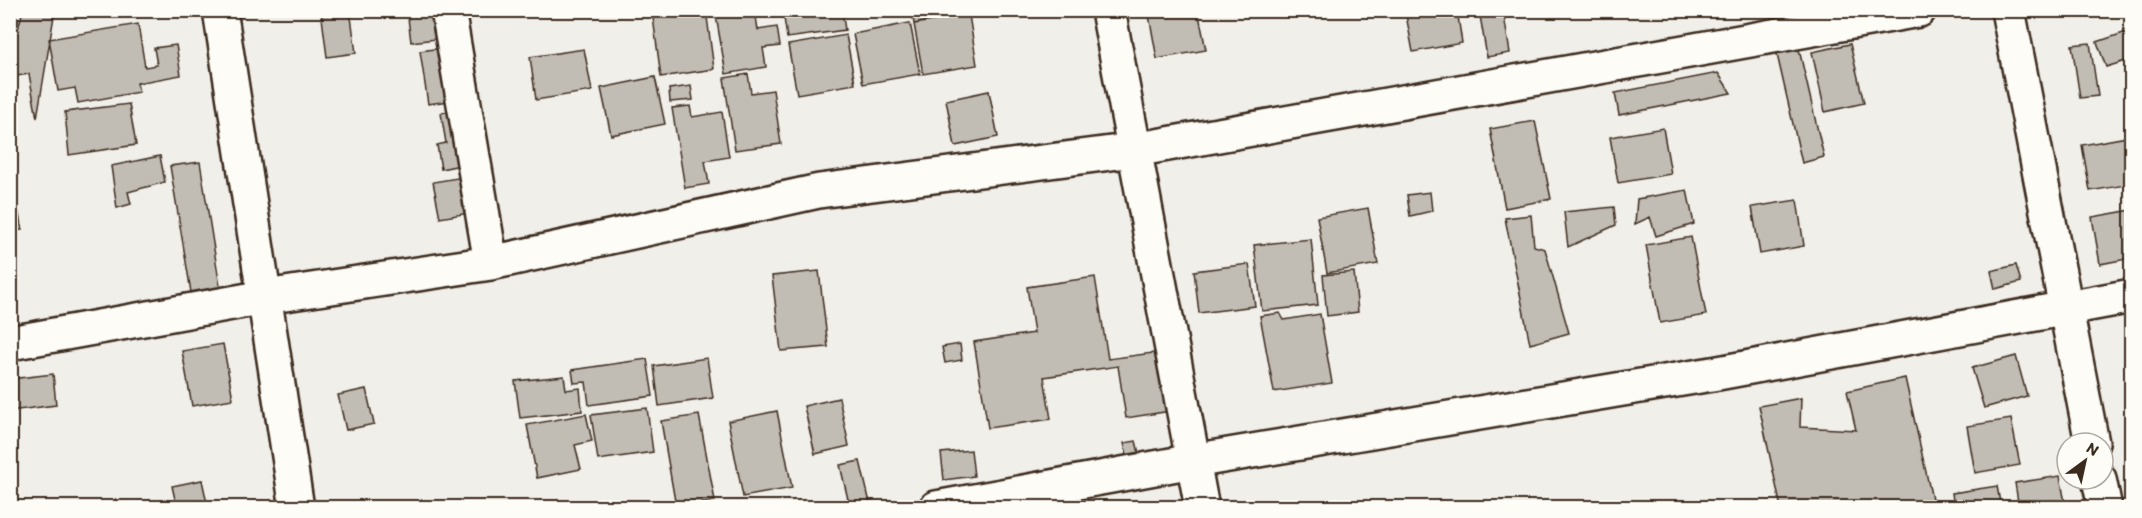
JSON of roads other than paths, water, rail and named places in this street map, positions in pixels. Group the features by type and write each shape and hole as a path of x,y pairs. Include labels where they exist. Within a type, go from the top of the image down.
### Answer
{"street":[{"path":"220,10 297,507"},
{"path":"448,10 491,263"},
{"path":"1108,10 1202,507"},
{"path":"10,343 265,297 491,263 819,191 1134,150 1919,10"},
{"path":"2008,10 2064,309 2089,431"},
{"path":"936,507 1193,461 1718,373 2132,296"},
{"path":"2102,491 2105,507"}]}
